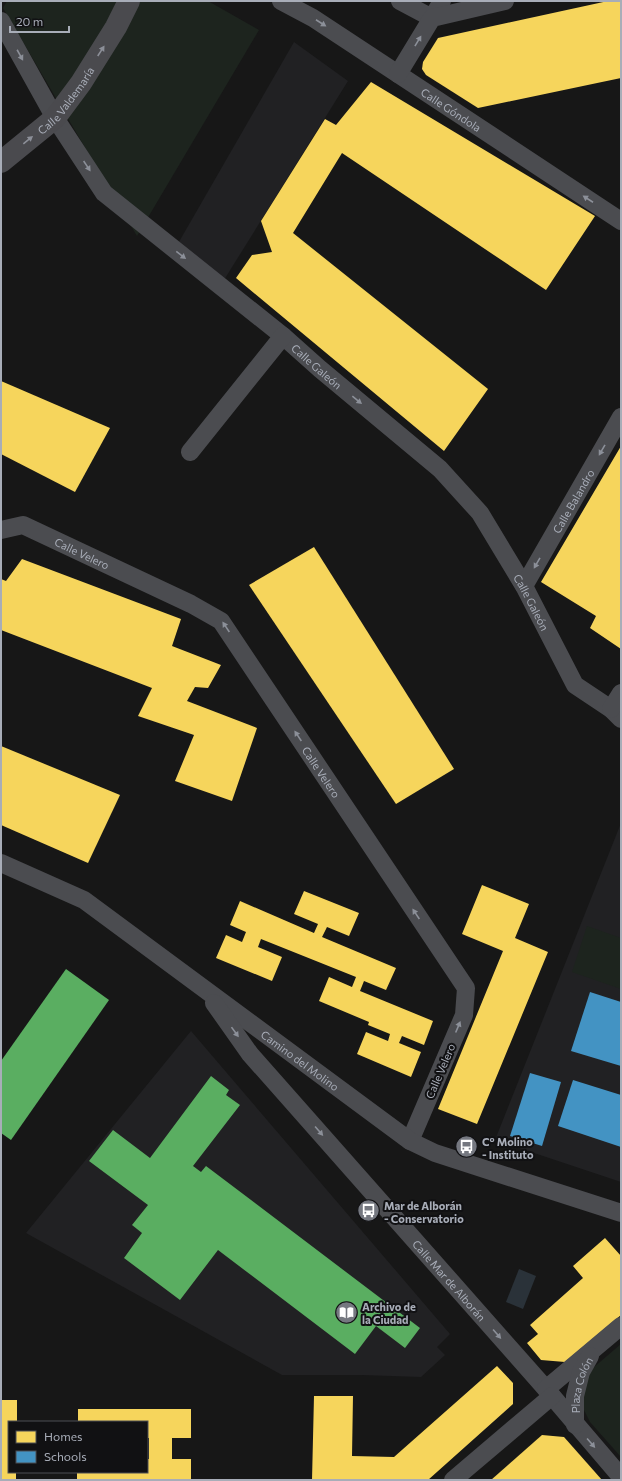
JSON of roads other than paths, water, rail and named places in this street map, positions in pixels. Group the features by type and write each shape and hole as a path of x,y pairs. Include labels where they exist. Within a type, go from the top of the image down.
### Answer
{"main road":[{"name":"Calle Valdemaría","path":"1,162 55,118 81,83 116,27 129,1"}],"street":[{"name":"Calle Valdemaría","path":"116,27 134,1"},
{"path":"400,1 432,18 504,1"},
{"path":"398,74 442,1"},
{"name":"Calle Góndola","path":"286,2 314,18 621,220"},
{"name":"Calle Galeón","path":"1,21 55,118 104,193 283,336 320,369 440,469 480,513 524,586 575,686 618,712"},
{"path":"190,452 283,336"},
{"name":"Calle Balandro","path":"524,586 621,416"},
{"name":"Calle Velero","path":"1,530 23,525 191,604 221,621 466,988 464,1015 410,1140"},
{"path":"618,712 621,692"},
{"name":"Camino del Molino","path":"1,863 84,900 410,1140 436,1153 621,1212"},
{"name":"Calle Mar de Alborán","path":"204,989 250,1054 549,1393 621,1477"},
{"name":"Plaza Colón","path":"454,1480 549,1393 594,1348 621,1326"},
{"name":"Plaza Colón","path":"576,1425 575,1396 581,1372 594,1348"}],"place":[{"name":"Cº Molino - Instituto","path":"467,1147"},
{"name":"Mar de Alborán - Conservatorio","path":"368,1211"},
{"name":"Archivo de la Ciudad","path":"346,1312"}]}
